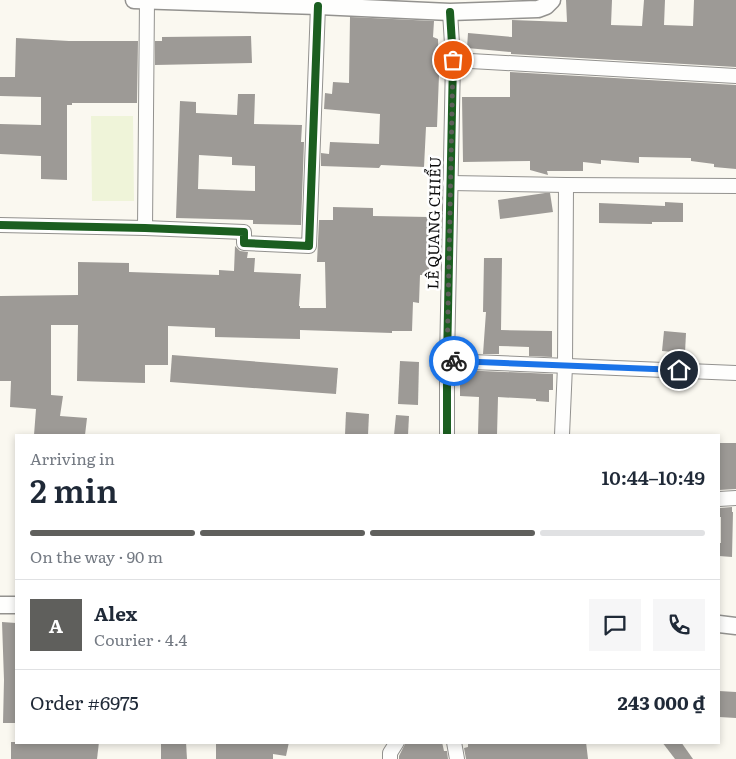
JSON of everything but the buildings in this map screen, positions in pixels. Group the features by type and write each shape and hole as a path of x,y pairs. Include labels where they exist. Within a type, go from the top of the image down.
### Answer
{"street":[{"path":"134,0 258,2 450,12 538,9 546,6 552,0"},
{"path":"145,228 147,0"},
{"path":"2,224 244,232 244,243 309,246 318,6"},
{"name":"LÊ QUANG CHIỂU","path":"447,434 453,60 450,12"},
{"path":"453,60 736,76"},
{"path":"450,183 736,186"},
{"path":"562,434 565,366 566,185"},
{"path":"447,361 736,373"},
{"path":"720,499 736,498"},
{"path":"0,604 15,605"},
{"path":"720,624 736,626"},
{"path":"390,759 390,753 396,744"},
{"path":"454,744 458,759"}],"green space":[{"path":"91,116 133,116 134,201 92,201"}],"cycle path":[{"path":"0,225 244,232 244,243 309,246 318,6"},
{"path":"447,434 453,60 450,12"}],"way so far":[{"path":"453,60 447,361 454,361"}],"route":[{"path":"454,361 679,370"}]}
